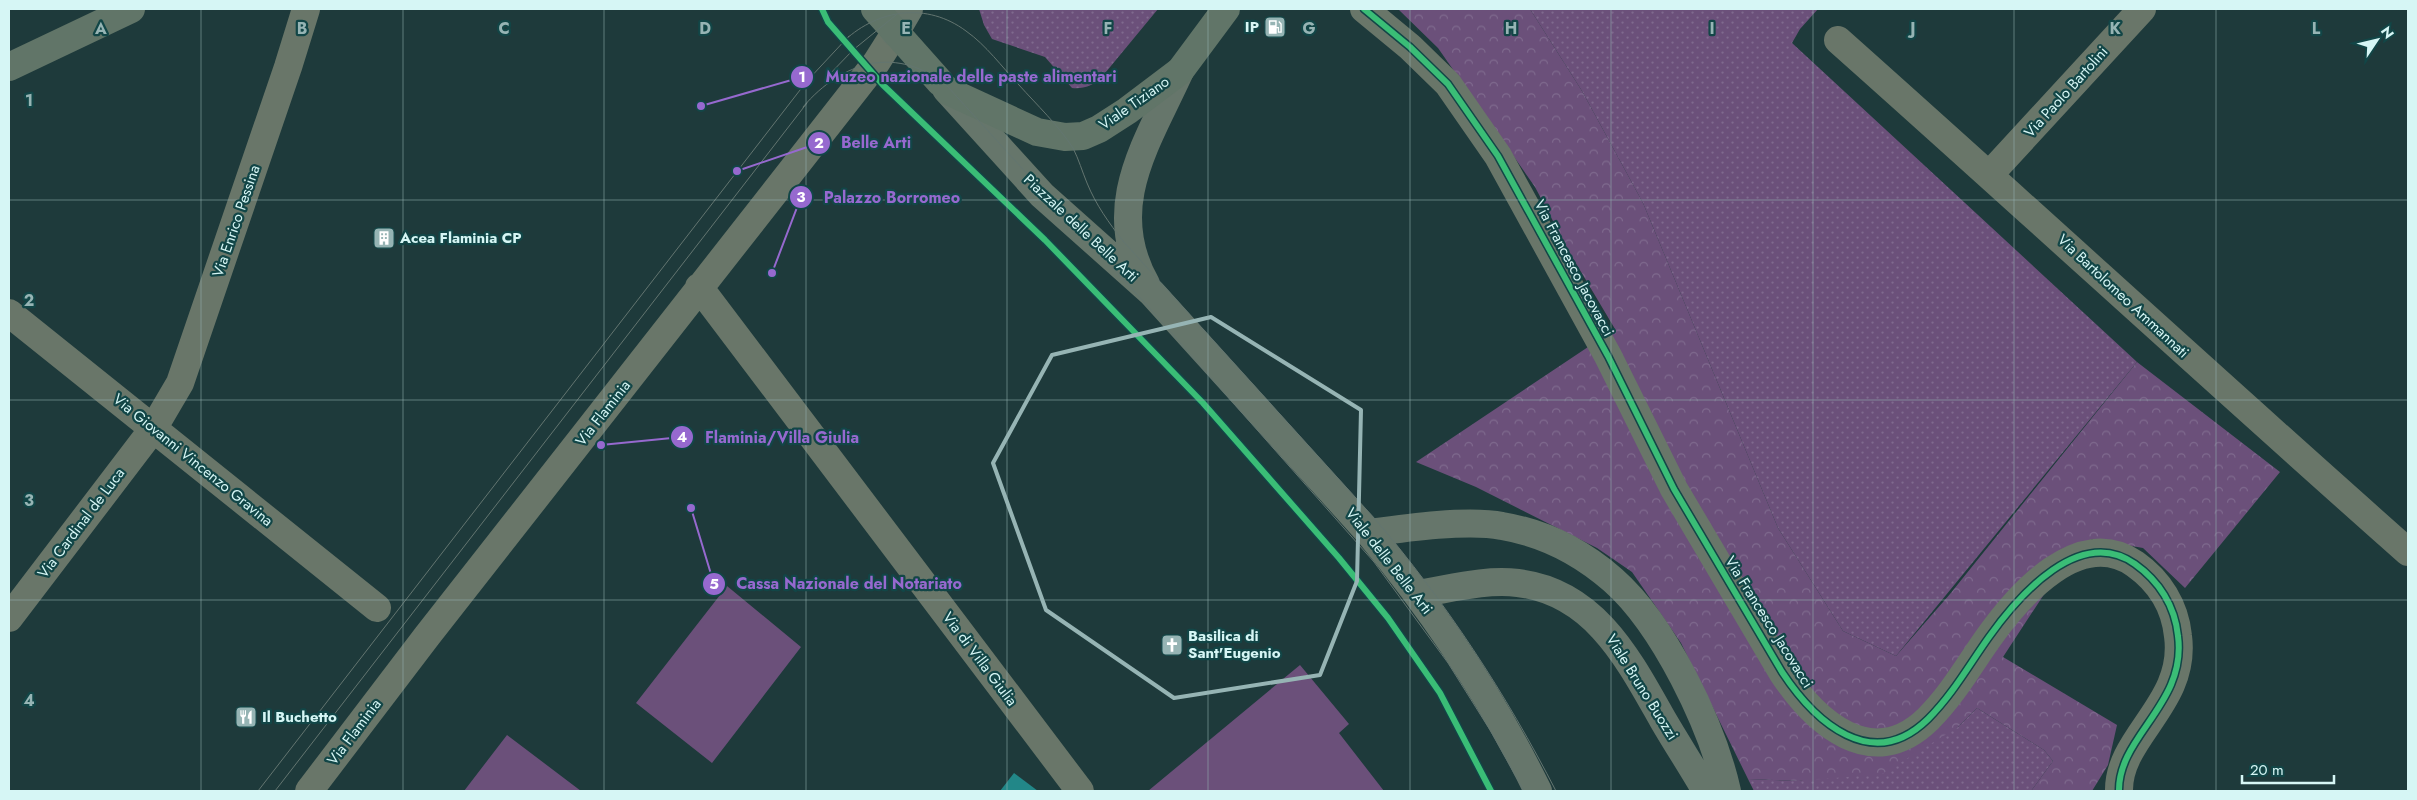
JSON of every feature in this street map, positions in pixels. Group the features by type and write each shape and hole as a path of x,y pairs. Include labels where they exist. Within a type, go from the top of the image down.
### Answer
{"main road":[{"path":"9,67 131,9"},
{"path":"875,9 895,33"},
{"name":"Viale Tiziano","path":"944,86 1037,132 1049,136 1074,138 1090,133 1109,123 1180,71 1226,9"},
{"name":"Piazzale delle Belle Arti","path":"895,33 944,86"}],"street":[{"name":"Via Enrico Pessina","path":"153,429 163,415 184,371 306,9"},
{"path":"895,33 909,9"},
{"name":"Via Francesco Jacovacci","path":"1364,9 1410,47 1448,84 1479,126 1558,263 1674,489 1772,655 1802,699 1832,728 1853,739 1874,742 1900,738 1918,727 1935,712 1962,680 1989,637 2022,597 2048,575 2076,557 2101,551 2115,553 2126,558 2151,578 2166,598 2176,624 2179,652 2177,666 2163,704 2127,759 2120,781 2120,791"},
{"name":"Via Paolo Bartolini","path":"1990,174 2142,9"},
{"name":"Via Flaminia","path":"309,791 699,287 876,63 895,33"},
{"name":"Via Bartolomeo Ammannati","path":"1838,40 1990,174 2252,414 2408,552"},
{"name":"Viale Tiziano","path":"1152,294 1141,275 1132,250 1128,227 1128,198 1137,167 1180,71"},
{"name":"Piazzale delle Belle Arti","path":"944,86 1042,195 1152,294 1208,355"},
{"name":"Via di Villa Giulia","path":"699,287 1080,791"},
{"name":"Via Giovanni Vincenzo Gravina","path":"9,313 377,608"},
{"name":"Viale delle Belle Arti","path":"1208,355 1370,533 1417,594 1480,685 1513,742 1538,791"},
{"name":"Via Cardinal de Luca","path":"9,618 153,429"},
{"path":"1370,533 1458,525 1499,525 1543,537 1584,557 1624,592 1647,620 1670,655 1701,714 1728,791"},
{"name":"Viale Bruno Buozzi","path":"1417,594 1482,584 1517,583 1560,595 1589,612 1603,626 1628,660 1706,791"}],"highlighted area":[{"path":"1211,317 1361,410 1357,581 1320,675 1174,698 1046,610 993,463 1052,355"}],"green space":[{"path":"979,9 1158,9 1101,78 1088,86 1072,88 1045,57 992,39 984,25"},
{"path":"1398,9 1530,9 1582,91 1643,203 1778,528 1843,631 1896,656 1950,594 2137,362 2280,472 2185,588 2143,548 2092,539 2054,579 2003,657 2117,725 2108,765 2092,791 2031,791 2053,761 2044,750 1977,708 1958,727 1882,774 1799,781 1748,779 1681,643 1632,572 1597,548 1476,487 1416,462 1615,329 1571,255 1535,187 1438,48"},
{"path":"1530,9 1818,9 1800,29 1792,43 2137,362 1896,656 1843,631 1778,528 1643,203 1582,91"},
{"path":"727,586 801,647 712,763 636,703"},
{"path":"1300,665 1349,724 1339,733 1384,791 1148,791"},
{"path":"1977,708 2044,750 2053,761 2031,791 1754,791 1748,779 1800,781 1958,727"},
{"path":"507,735 581,791 464,791"}],"water":[{"path":"1014,773 1038,791 1000,791"}],"tram line":[{"path":"845,40 873,21 904,13 920,13 951,22 966,31 987,49 1047,115 1073,148 1094,199 1123,241 1375,519 1426,583 1473,650 1517,719 1556,791"},
{"path":"825,79 853,50 896,15"},
{"path":"258,791 807,81 849,36"},
{"path":"803,107 818,91 835,78 853,69 871,64 890,62 910,66 929,74 948,87 1143,301 1374,562 1448,663 1490,730 1524,791"},
{"path":"275,791 807,103"}],"cycle path":[{"path":"822,9 828,22 883,85 1045,240 1203,403 1339,558 1388,618 1440,693 1491,791"},
{"path":"1364,9 1410,47 1448,84 1498,156 1608,356 1674,489 1782,672 1795,691 1828,723 1846,735 1866,741 1886,742 1907,735 1928,719 1945,700 1989,637 2017,602 2053,570 2073,559 2093,553 2114,554 2135,564 2151,578 2164,595 2173,614 2178,636 2178,660 2172,681 2163,700 2129,753 2122,771 2119,791"}],"place":[{"name":"IP","path":"1275,27"},
{"name":"Muzeo nazionale delle paste alimentari","path":"701,106"},
{"name":"Belle Arti","path":"737,171"},
{"name":"Acea Flaminia CP","path":"384,238"},
{"name":"Palazzo Borromeo","path":"772,273"},
{"name":"Flaminia/Villa Giulia","path":"601,445"},
{"name":"Cassa Nazionale del Notariato","path":"691,508"},
{"name":"Basilica di Sant'Eugenio","path":"1172,645"},
{"name":"Il Buchetto","path":"246,717"}]}
